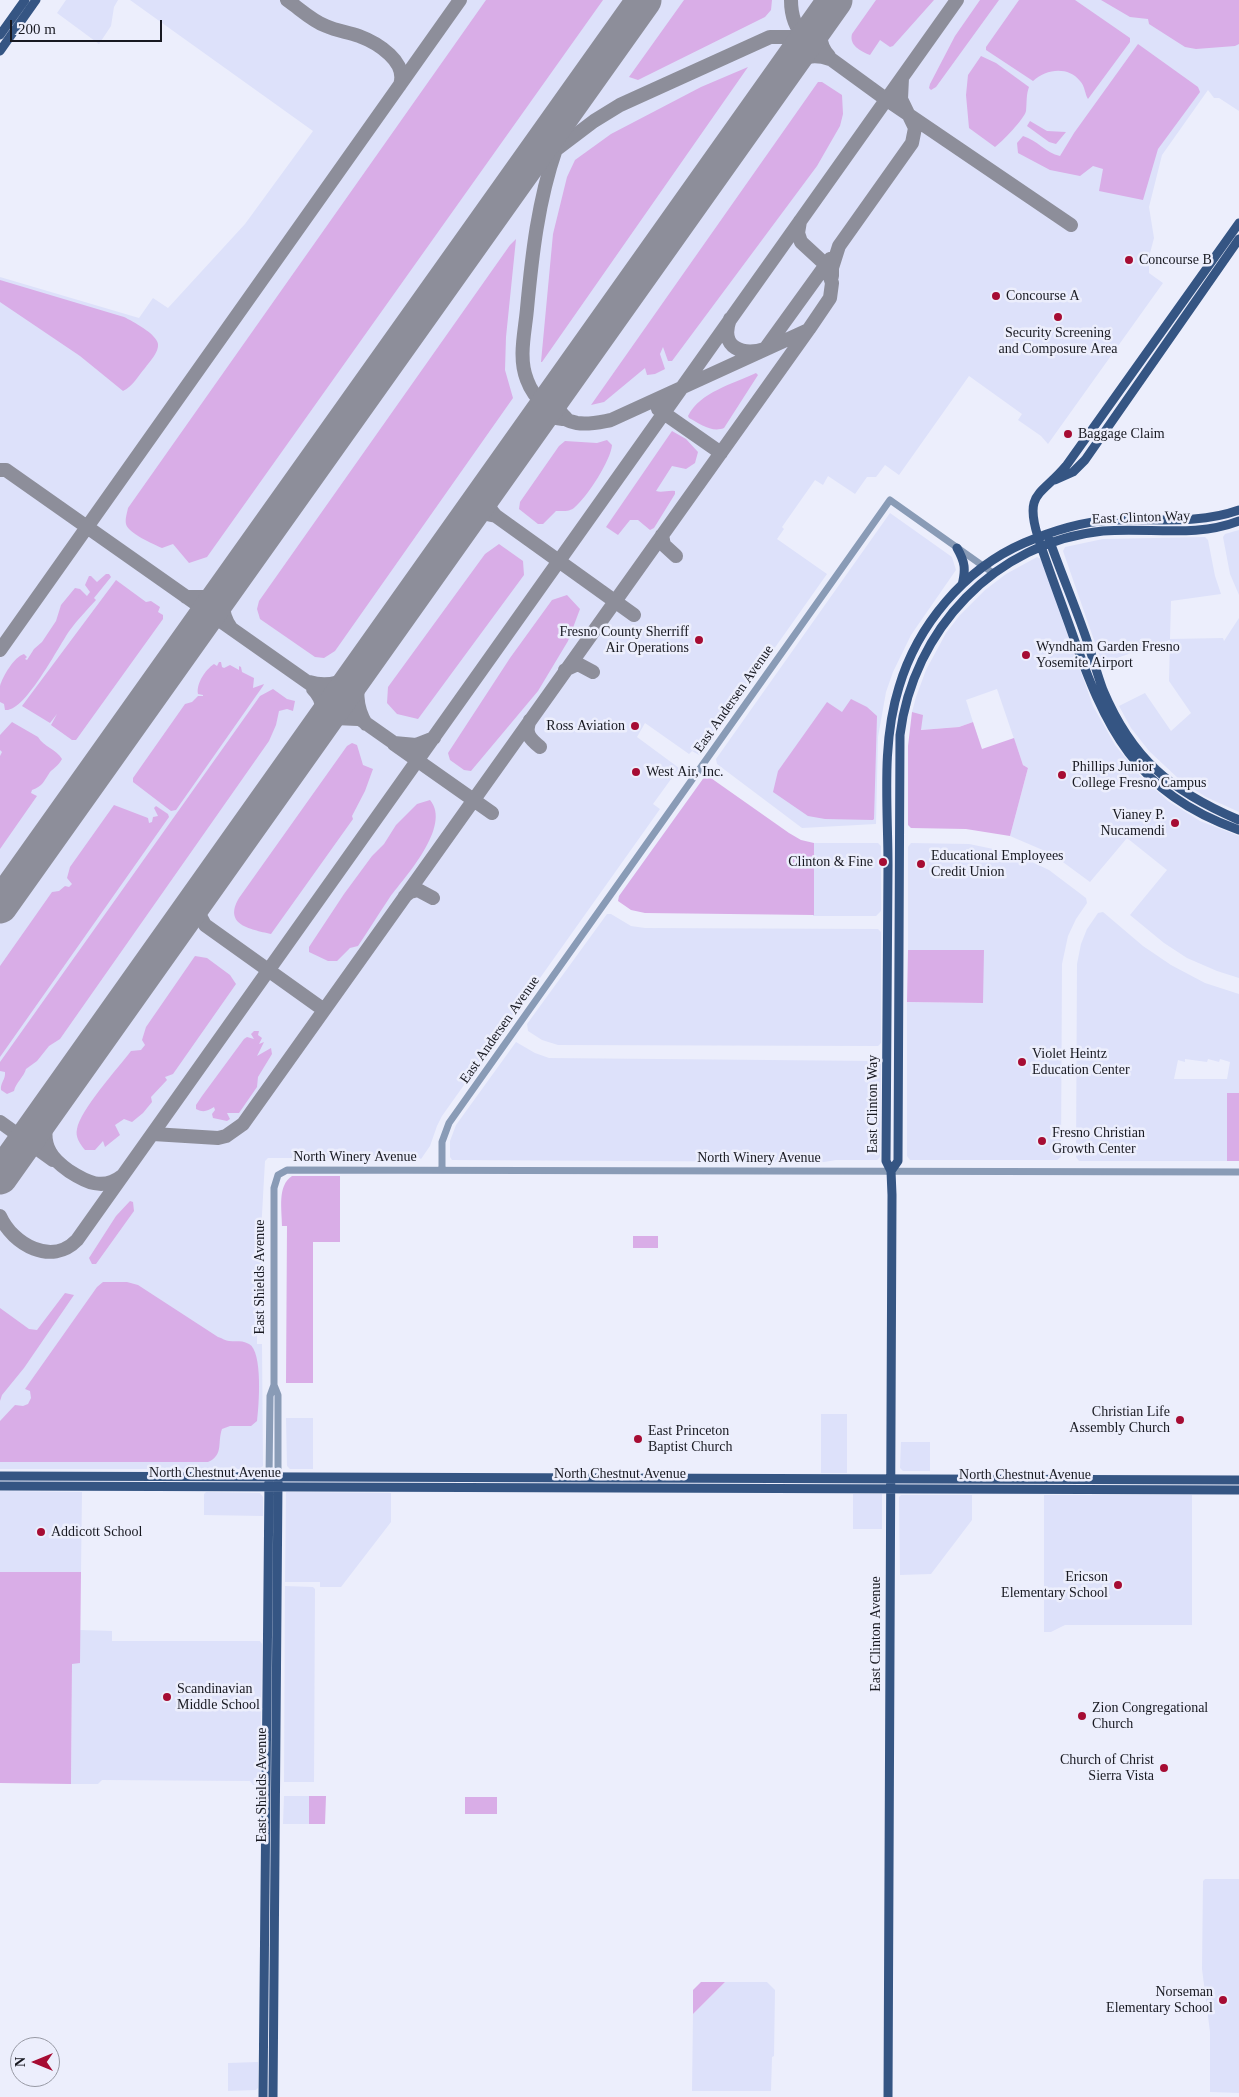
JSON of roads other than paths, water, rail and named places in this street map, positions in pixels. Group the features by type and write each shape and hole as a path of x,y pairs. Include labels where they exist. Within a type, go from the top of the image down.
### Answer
{"main road":[{"path":"0,35 24,0"},
{"path":"0,51 36,0"},
{"path":"1239,223 1066,466 1036,498 1032,508 1033,519 1046,545 1110,726 1127,752 1146,774 1174,798 1214,821 1239,830"},
{"path":"1050,482 1073,472 1085,460 1239,239"},
{"path":"1187,296 1196,302"},
{"name":"East Clinton Way","path":"1239,510 1217,517 1194,520 1097,522 1065,528 1042,535 1014,548 984,567 962,585 934,616 914,650 896,695 888,744 886,1161 892,1171 898,1161 900,735 905,706 918,666 935,634 963,599 993,573 1019,557 1046,545 1074,536 1103,531 1194,530 1214,528 1239,521"},
{"path":"1214,528 1219,522 1239,515"},
{"path":"957,548 965,564 966,572 962,585"},
{"path":"905,706 902,703 902,692 914,650"},
{"path":"1097,688 1135,748 1160,775 1204,806 1239,820"},
{"name":"East Clinton Avenue","path":"888,2097 892,1171"},
{"name":"North Chestnut Avenue","path":"0,1476 274,1482 358,1487 1239,1480"},
{"path":"358,1487 358,1484 362,1482 386,1482 406,1478"},
{"name":"North Chestnut Avenue","path":"0,1486 406,1478 1239,1490"},
{"name":"East Shields Avenue","path":"264,2097 265,1898 274,1482"},
{"name":"East Shields Avenue","path":"273,2097 274,1482"},
{"path":"265,1898 270,1902 271,1931 274,1938"}],"street":[{"name":"East Andersen Avenue","path":"442,1170 442,1142 449,1123 890,500 993,573"},
{"name":"North Winery Avenue","path":"280,1172 294,1168 1239,1172"},
{"name":"East Shields Avenue","path":"274,1482 270,1396 274,1385 274,1188 276,1178 280,1172"}],"place":[{"name":"Concourse B","path":"1129,260"},
{"name":"Concourse A","path":"996,296"},
{"name":"Security Screening and Composure Area","path":"1058,317"},
{"name":"Baggage Claim","path":"1068,434"},
{"name":"Fresno County Sherriff Air Operations","path":"699,640"},
{"name":"Wyndham Garden Fresno Yosemite Airport","path":"1026,655"},
{"name":"Ross Aviation","path":"635,726"},
{"name":"West Air, Inc.","path":"636,772"},
{"name":"Phillips Junior College Fresno Campus","path":"1062,775"},
{"name":"Vianey P. Nucamendi","path":"1175,823"},
{"name":"Clinton & Fine","path":"883,862"},
{"name":"Educational Employees Credit Union","path":"921,864"},
{"name":"Violet Heintz Education Center","path":"1022,1062"},
{"name":"Fresno Christian Growth Center","path":"1042,1141"},
{"name":"Christian Life Assembly Church","path":"1180,1420"},
{"name":"East Princeton Baptist Church","path":"638,1439"},
{"name":"Addicott School","path":"41,1532"},
{"name":"Ericson Elementary School","path":"1118,1585"},
{"name":"Scandinavian Middle School","path":"167,1697"},
{"name":"Zion Congregational Church","path":"1082,1716"},
{"name":"Church of Christ Sierra Vista","path":"1164,1768"},
{"name":"Norseman Elementary School","path":"1223,2000"}]}
